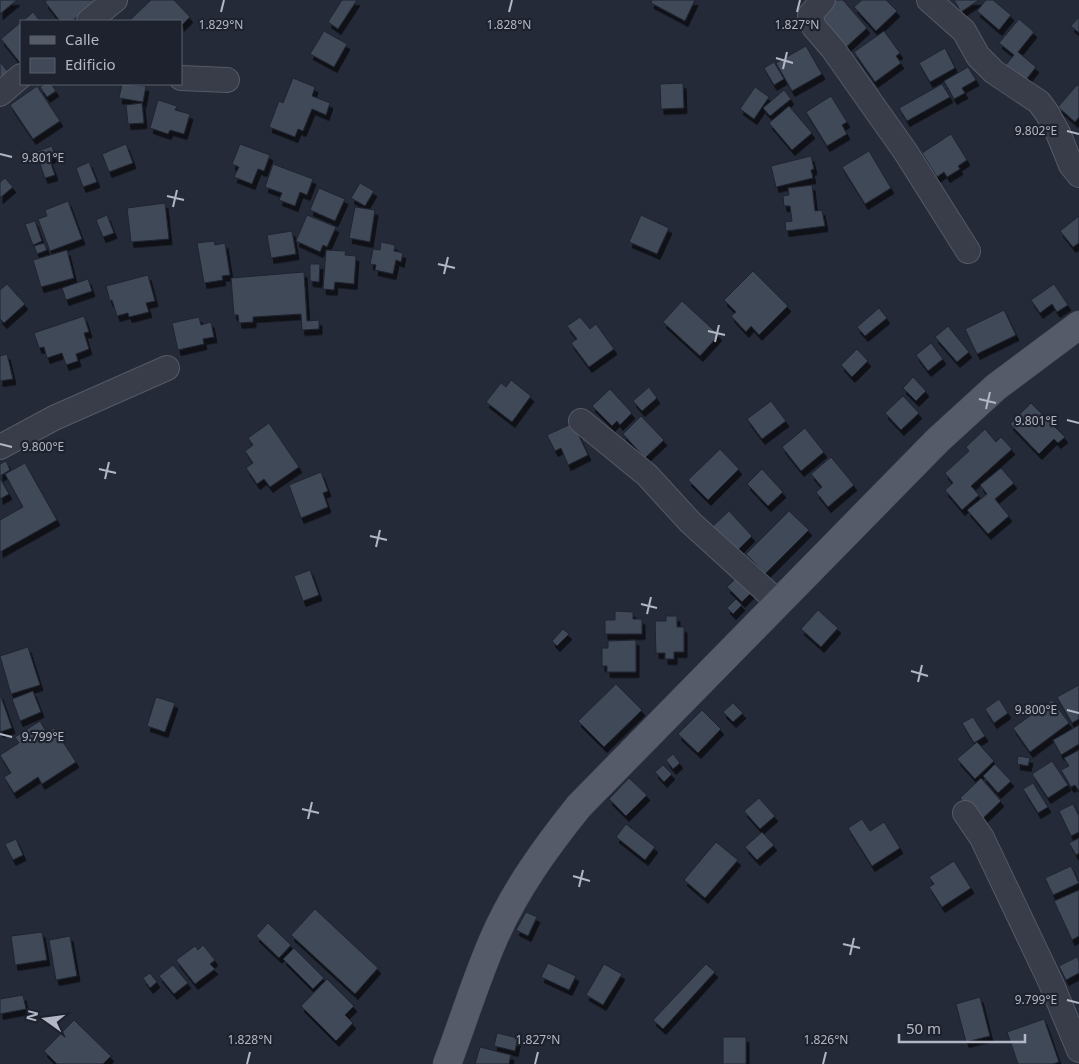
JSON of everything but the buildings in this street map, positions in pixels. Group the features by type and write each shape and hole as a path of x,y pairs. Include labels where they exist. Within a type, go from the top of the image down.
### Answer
{"main road":[{"path":"447,1064 494,937 516,895 554,837 579,806 945,434 996,387 1079,325"}],"street":[{"path":"90,20 115,0"},
{"path":"823,0 810,15 814,27 833,49 906,151 968,251"},
{"path":"929,0 964,32 978,56 994,72 1039,102 1076,165"},
{"path":"0,94 20,77"},
{"path":"182,78 227,80"},
{"path":"0,447 54,418 167,368"},
{"path":"581,421 647,475 690,522 779,603"},
{"path":"965,813 982,838 1051,983 1079,1050"}]}
